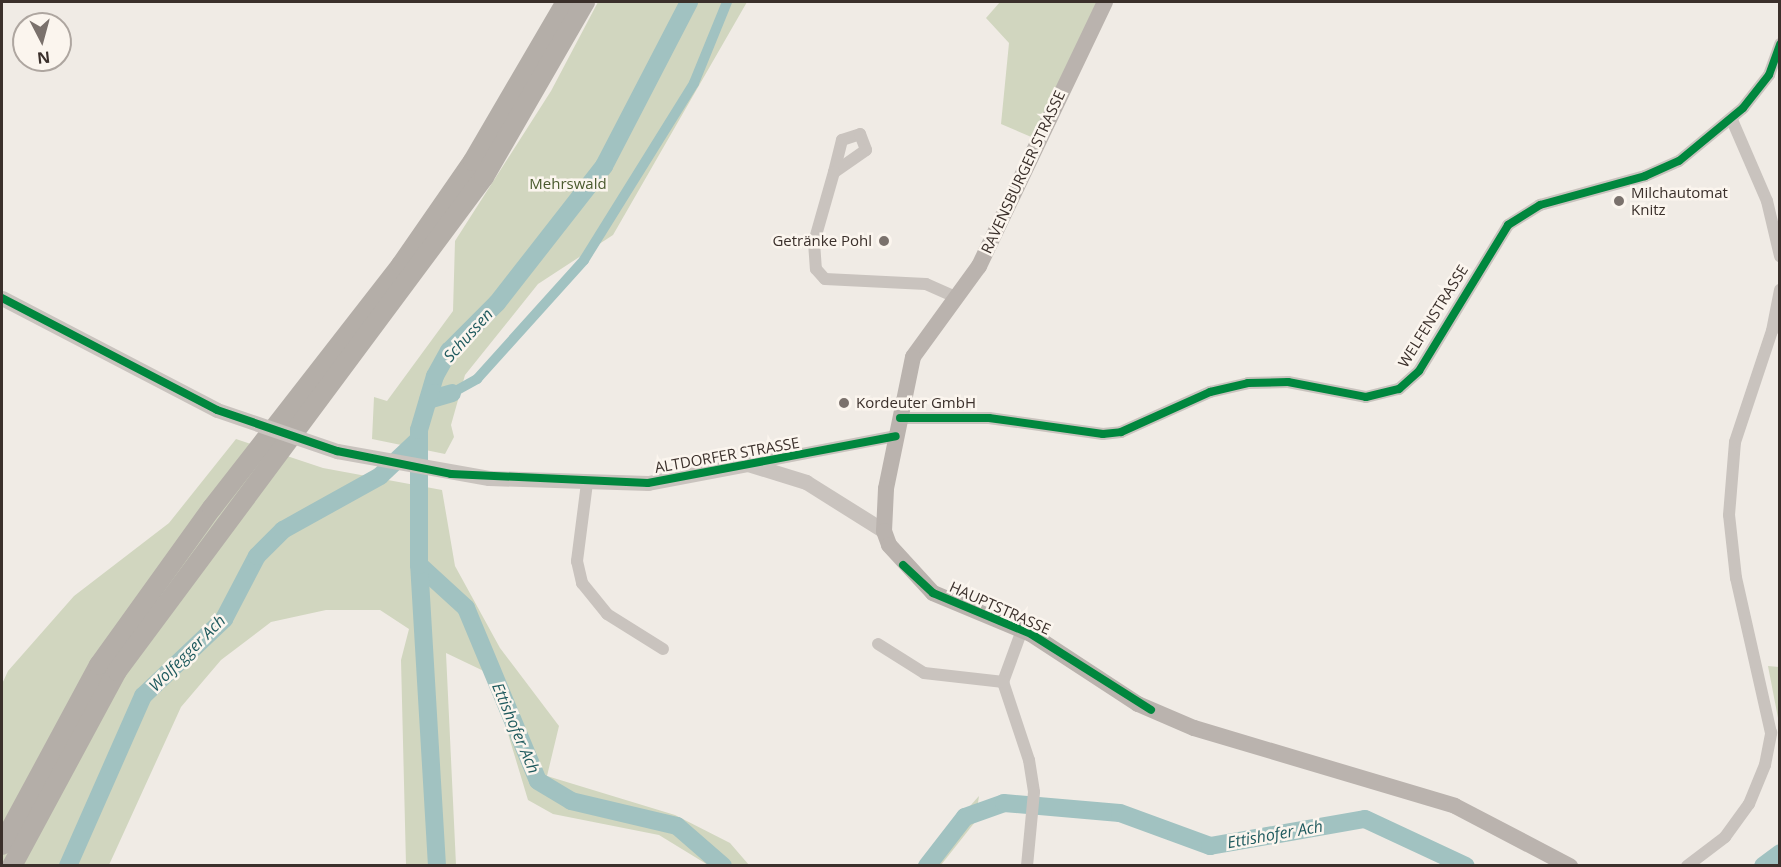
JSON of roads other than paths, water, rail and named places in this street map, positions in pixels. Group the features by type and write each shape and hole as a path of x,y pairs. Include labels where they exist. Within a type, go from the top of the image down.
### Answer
{"highway":[{"path":"2,845 99,665 205,518 401,265 479,151 566,2"},
{"path":"12,866 74,742 117,671 484,177 585,2"}],"main road":[{"name":"RAVENSBURGER STRASSE","path":"896,436 913,357 957,298 993,241 1105,2"},
{"path":"884,531 896,436"},
{"name":"HAUPTSTRASSE","path":"884,531 897,557 933,593 1022,630 1168,718 1455,806 1570,866"}],"street":[{"name":"WELFENSTRASSE","path":"900,418 990,418 1103,434 1121,432 1210,392 1248,383 1288,382 1366,397 1399,389 1419,371 1508,225 1540,205 1646,176 1679,161 1732,120 1774,76 1778,48"},
{"path":"1732,120 1767,201 1779,256"},
{"path":"834,172 812,254 825,279 926,284 957,298"},
{"path":"1687,866 1725,837 1749,804 1766,765 1771,733 1766,695 1736,578 1730,515 1735,442 1779,290"},
{"name":"ALTDORFER STRASSE","path":"2,298 217,410 337,451 489,478 586,483 648,483 896,436"},
{"path":"748,464 806,482 884,531"},
{"path":"586,483 577,561 582,583 607,614 663,649"},
{"path":"1022,630 1003,682 1029,760 1034,792 1028,866"},
{"path":"878,644 924,673 1003,682"}],"waterway":[{"name":"Schussen","path":"437,866 419,565 419,430 435,376 449,351 497,303 604,166 689,2"},
{"path":"452,393 477,379 584,260 694,83 727,2"},
{"path":"428,400 452,393"},
{"name":"Wolfegger Ach","path":"68,866 143,696 224,619 257,556 283,530 380,476 417,441"},
{"name":"Ettishofer Ach","path":"419,565 466,608 538,781 571,801 677,826 723,866"},
{"name":"Ettishofer Ach","path":"927,866 965,817 1004,803 1120,813 1210,846 1365,819 1466,866"},
{"name":"Ettishofer Ach","path":"1763,866 1780,853"}],"place":[{"name":"Milchautomat Knitz","path":"1619,201"},
{"name":"Getränke Pohl","path":"884,241"},
{"name":"Kordeuter GmbH","path":"844,403"}],"park label":[{"name":"Mehrswald","path":"568,184"}]}
